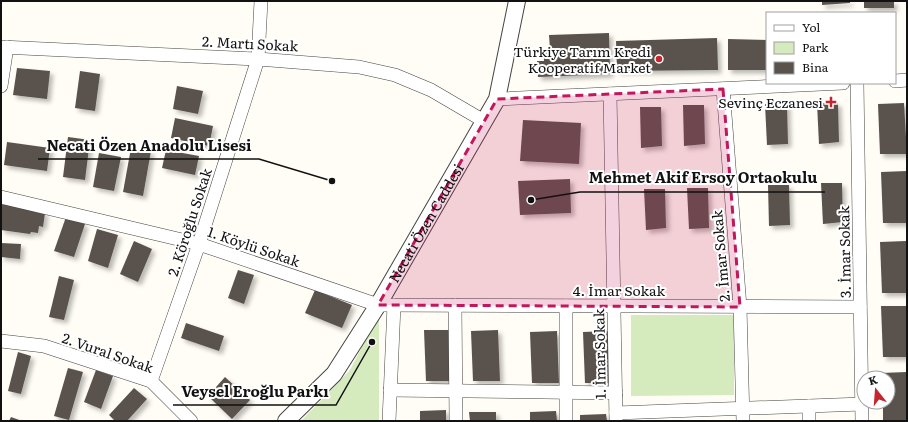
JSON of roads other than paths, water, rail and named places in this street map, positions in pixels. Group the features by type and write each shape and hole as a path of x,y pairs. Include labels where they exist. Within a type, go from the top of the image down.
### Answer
{"street":[{"name":"2. Köroğlu Sokak","path":"151,381 199,244 258,59 261,1"},
{"name":"Necati Özen Caddesi","path":"286,421 334,374 378,305 497,99 517,1"},
{"name":"2. Martı Sokak","path":"4,47 258,59 359,67 395,75 431,90 484,121"},
{"path":"1,86 4,47"},
{"path":"896,80 907,80"},
{"path":"497,99 823,84"},
{"name":"3. İmar Sokak","path":"858,84 861,370"},
{"name":"2. İmar Sokak","path":"723,89 740,306 743,415"},
{"name":"1. İmar Sokak","path":"610,94 616,417"},
{"name":"1. Köylü Sokak","path":"1,197 199,244 378,305"},
{"name":"4. İmar Sokak","path":"378,305 860,307"},
{"path":"390,421 394,305"},
{"path":"455,305 456,421"},
{"path":"566,306 566,421"},
{"name":"2. Vural Sokak","path":"1,341 44,346 151,381 191,421"},
{"path":"390,390 616,393"},
{"path":"616,417 743,415 808,406 856,404"},
{"path":"808,406 809,421"},
{"name":"3. İmar Sokak","path":"862,410 862,421"}],"place":[{"name":"Türkiye Tarım Kredi Kooperatif Market","path":"659,59"},
{"name":"Sevinç Eczanesi","path":"831,102"},
{"name":"Necati Özen Anadolu Lisesi","path":"332,181"},
{"name":"Mehmet Akif Ersoy Ortaokulu","path":"531,200"},
{"name":"Veysel Eroğlu Parkı","path":"372,342"}]}
